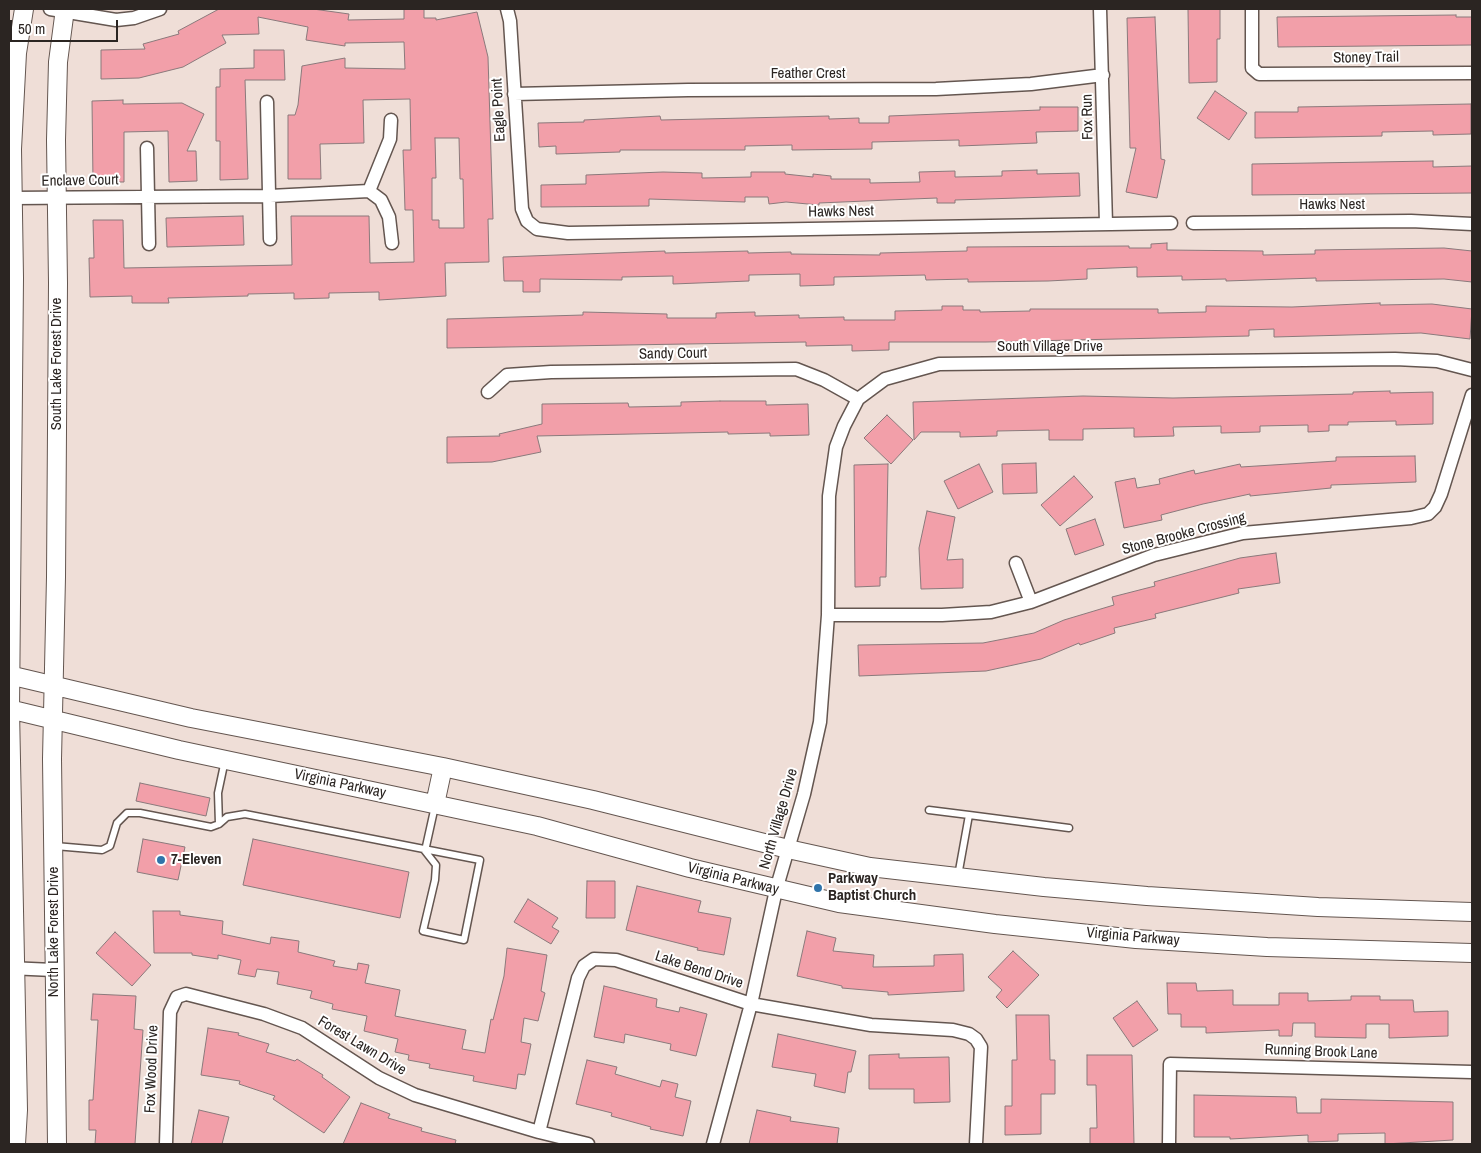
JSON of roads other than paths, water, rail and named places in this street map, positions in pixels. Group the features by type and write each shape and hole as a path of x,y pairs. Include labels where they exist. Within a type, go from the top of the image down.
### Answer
{"main road":[{"path":"16,1144 18,1110 12,968 9,709 14,288 12,198 14,91 17,53 24,9"},
{"name":"South Lake Forest Drive","path":"53,720 56,577 57,198 60,10"},
{"path":"10,676 191,718 444,768 660,816 788,849 870,867 1044,887 1156,896 1318,907 1472,912"},
{"name":"Virginia Parkway","path":"9,709 225,760 537,826 776,890 839,903 995,924 1136,939 1267,947 1472,953"},
{"name":"North Lake Forest Drive","path":"53,720 53,970 58,1114 57,1144"},
{"path":"435,804 444,768"}],"street":[{"path":"60,10 116,20 134,18 160,9"},
{"name":"Eagle Point","path":"507,9 510,21 522,210"},
{"name":"Fox Run","path":"1100,9 1106,224"},
{"name":"Stoney Trail","path":"1252,9 1252,68 1259,74 1472,73"},
{"name":"Feather Crest","path":"514,94 936,89 1031,84 1103,75"},
{"path":"267,102 270,240"},
{"path":"391,120 390,139 369,191 381,200 389,217 392,243"},
{"path":"147,148 149,244"},
{"name":"Enclave Court","path":"12,198 270,196 369,191"},
{"name":"Hawks Nest","path":"522,210 527,221 537,229 568,233 1171,223"},
{"name":"Hawks Nest","path":"1193,223 1421,221 1472,224"},
{"name":"South Village Drive","path":"828,615 829,496 836,447 858,399 885,379 939,364 1395,358 1437,361 1472,370"},
{"name":"Sandy Court","path":"488,392 506,375 542,372 796,369 824,380 858,399"},
{"name":"Stone Brooke Crossing","path":"828,615 942,615 990,612 1031,602 1154,555 1244,533 1411,518 1428,514 1435,506 1441,494 1472,396"},
{"path":"1016,562 1031,602"},
{"name":"North Village Drive","path":"713,1144 751,1004 776,890 804,794 820,722 828,615"},
{"name":"Lake Bend Drive","path":"539,1132 578,978 584,966 594,959 616,960 751,1004 871,1025 953,1030 969,1034 976,1039 981,1047 982,1060 976,1144"},
{"path":"12,968 53,970"},
{"name":"Forest Lawn Drive","path":"178,997 195,996 264,1014 302,1028 379,1078 415,1095 539,1132 588,1144"},
{"name":"Fox Wood Drive","path":"166,1144 170,1012 178,997"},
{"name":"Running Brook Lane","path":"1169,1144 1170,1064 1472,1072"}],"lane":[{"path":"218,824 218,793 225,760"},
{"path":"425,851 435,804"},
{"path":"928,810 1069,828"},
{"path":"53,846 102,850 110,846 117,823 127,813 140,813 211,827 227,818 245,814 425,851 449,853 480,860 464,940 423,931 435,880 436,865 425,851"},
{"path":"958,876 969,815"}],"place":[{"name":"7-Eleven","path":"161,860"},
{"name":"Parkway Baptist Church","path":"818,888"}]}
